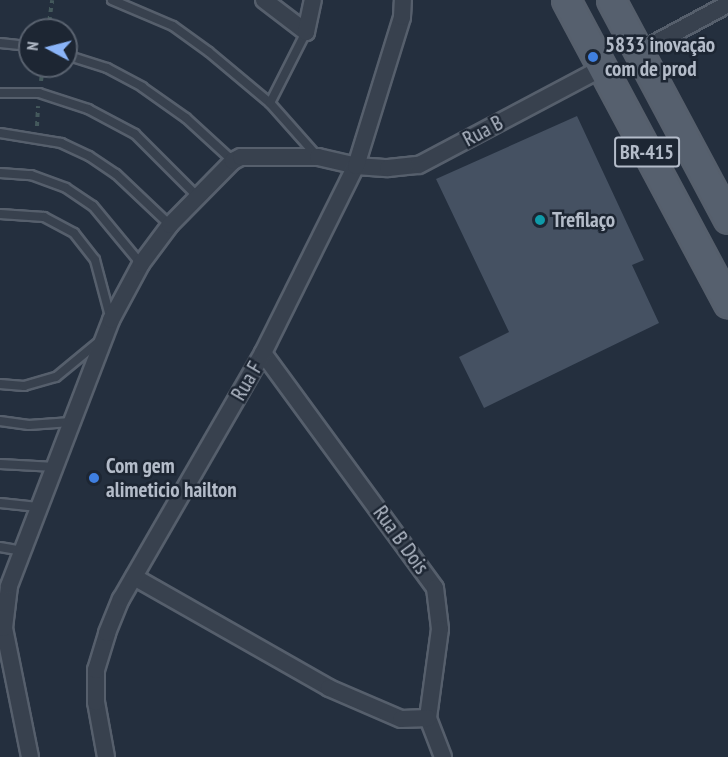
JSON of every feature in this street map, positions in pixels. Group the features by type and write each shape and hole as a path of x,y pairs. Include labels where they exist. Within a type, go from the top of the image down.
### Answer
{"main road":[{"name":"BR-415","path":"566,0 728,304"},
{"name":"BR-415","path":"611,0 728,219"}],"street":[{"path":"264,0 306,32 313,0"},
{"name":"Rua F","path":"106,757 96,702 96,670 107,633 134,577 263,353 356,166 402,17 403,0"},
{"path":"639,52 728,4"},
{"name":"Rua B","path":"233,160 250,155 318,157 356,166 419,165 602,68"},
{"path":"30,757 2,609 38,507 111,320 141,264 170,225 233,160"},
{"name":"Rua B Dois","path":"263,353 435,588 440,629 429,718 443,757"},
{"path":"134,577 329,688 401,719 429,718"}],"lane":[{"path":"112,0 173,26 270,104 318,157"},
{"path":"270,104 306,32"},
{"path":"0,43 18,45"},
{"path":"78,59 107,68 142,87 186,118 233,160"},
{"path":"0,93 39,93 88,109 135,135 197,196"},
{"path":"0,133 61,144 88,156 116,174 170,225"},
{"path":"0,173 31,175 66,188 93,206 141,264"},
{"path":"0,214 44,217 74,233 95,260 111,320"},
{"path":"0,384 24,386 56,377 104,339"},
{"path":"0,422 29,425 71,422"},
{"path":"0,464 55,467"},
{"path":"0,503 38,507"},
{"path":"0,547 24,551"}],"path":[{"path":"50,18 52,0"}],"building":[{"name":"Trefilaço","path":"577,116 644,260 632,265 659,323 484,408 459,357 509,332 436,179"}],"place":[{"name":"5833 inovação com de prod","path":"593,57"},
{"name":"Trefilaço","path":"540,220"},
{"name":"Com gem alimeticio hailton","path":"94,478"}]}
